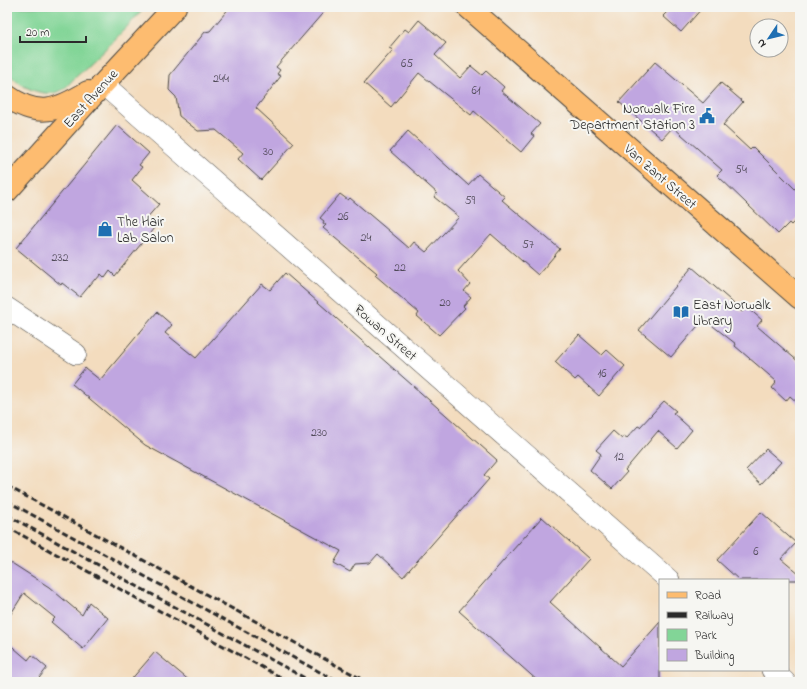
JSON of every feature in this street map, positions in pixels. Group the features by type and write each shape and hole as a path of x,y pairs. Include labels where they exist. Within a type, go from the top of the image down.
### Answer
{"main road":[{"name":"East Avenue","path":"7,192 103,84 175,7"},
{"name":"Van Zant Street","path":"468,7 800,298"},
{"path":"7,96 17,104 34,109 47,110 65,106 103,84"}],"street":[{"name":"Rowan Street","path":"103,84 668,579"},
{"path":"7,308 76,354"},
{"path":"773,671 785,682"}],"green space":[{"path":"7,7 145,7 66,87 60,91 46,93 30,89 16,81 7,70"}],"building":[{"path":"230,7 328,7 276,67 280,70 277,74 281,76 256,108 294,143 261,180 238,159 243,153 216,130 198,131 179,116 176,97 169,90 170,75 205,32 210,31"},
{"path":"672,7 703,7 681,32 663,16"},
{"path":"419,20 446,43 435,55 460,78 471,66 482,75 486,71 504,87 501,91 540,124 531,134 534,136 521,152 474,111 471,115 419,73 391,107 364,83 393,50 389,48 405,29 409,32"},
{"path":"655,62 703,103 721,83 743,102 723,125 750,150 753,147 800,194 800,216 791,225 789,223 778,234 717,175 722,170 673,127 662,139 619,102"},
{"path":"117,125 149,153 139,165 142,167 132,180 159,204 145,220 154,228 115,276 110,271 105,278 101,274 80,297 62,283 61,285 16,248"},
{"path":"408,131 468,185 478,174 505,197 502,200 560,249 538,275 491,234 458,271 470,284 464,291 471,297 463,306 465,308 439,335 417,316 419,313 375,275 377,273 323,228 326,225 320,218 340,194 348,200 350,198 409,248 414,242 426,252 459,217 434,197 437,193 390,151"},
{"path":"692,267 742,312 747,307 762,320 757,326 800,363 800,405 790,396 786,401 772,388 776,381 735,346 736,344 704,319 671,357 639,330"},
{"path":"285,273 497,460 484,475 489,479 403,577 378,554 370,563 355,564 350,572 334,563 341,551 145,445 72,384 85,368 100,380 157,312 172,325 165,333 196,358 262,284 270,290"},
{"path":"579,335 602,355 607,350 625,366 599,396 578,377 575,380 555,362"},
{"path":"664,401 676,411 673,413 692,430 677,448 658,431 625,470 627,472 612,489 590,470 601,454 596,450 613,431 622,439 624,436 627,438 638,426 640,427"},
{"path":"766,449 781,462 761,484 746,470"},
{"path":"761,512 796,543 781,559 800,575 800,580 738,579 717,560"},
{"path":"542,517 589,559 550,602 621,666 659,623 660,682 539,682 459,611"},
{"path":"7,560 49,587 82,615 89,602 108,618 83,649 51,622 55,618 24,593 7,620"},
{"path":"7,642 28,660 32,655 47,668 36,682 7,682"},
{"path":"155,652 191,682 129,682"}],"railway":[{"path":"7,486 367,682"},
{"path":"7,501 338,682"},
{"path":"7,515 312,682"},
{"path":"7,527 289,682"}],"place":[{"name":"Norwalk Fire Department Station 3","path":"707,116"},
{"name":"The Hair Lab Salon","path":"105,229"},
{"name":"East Norwalk Library","path":"681,312"}]}
